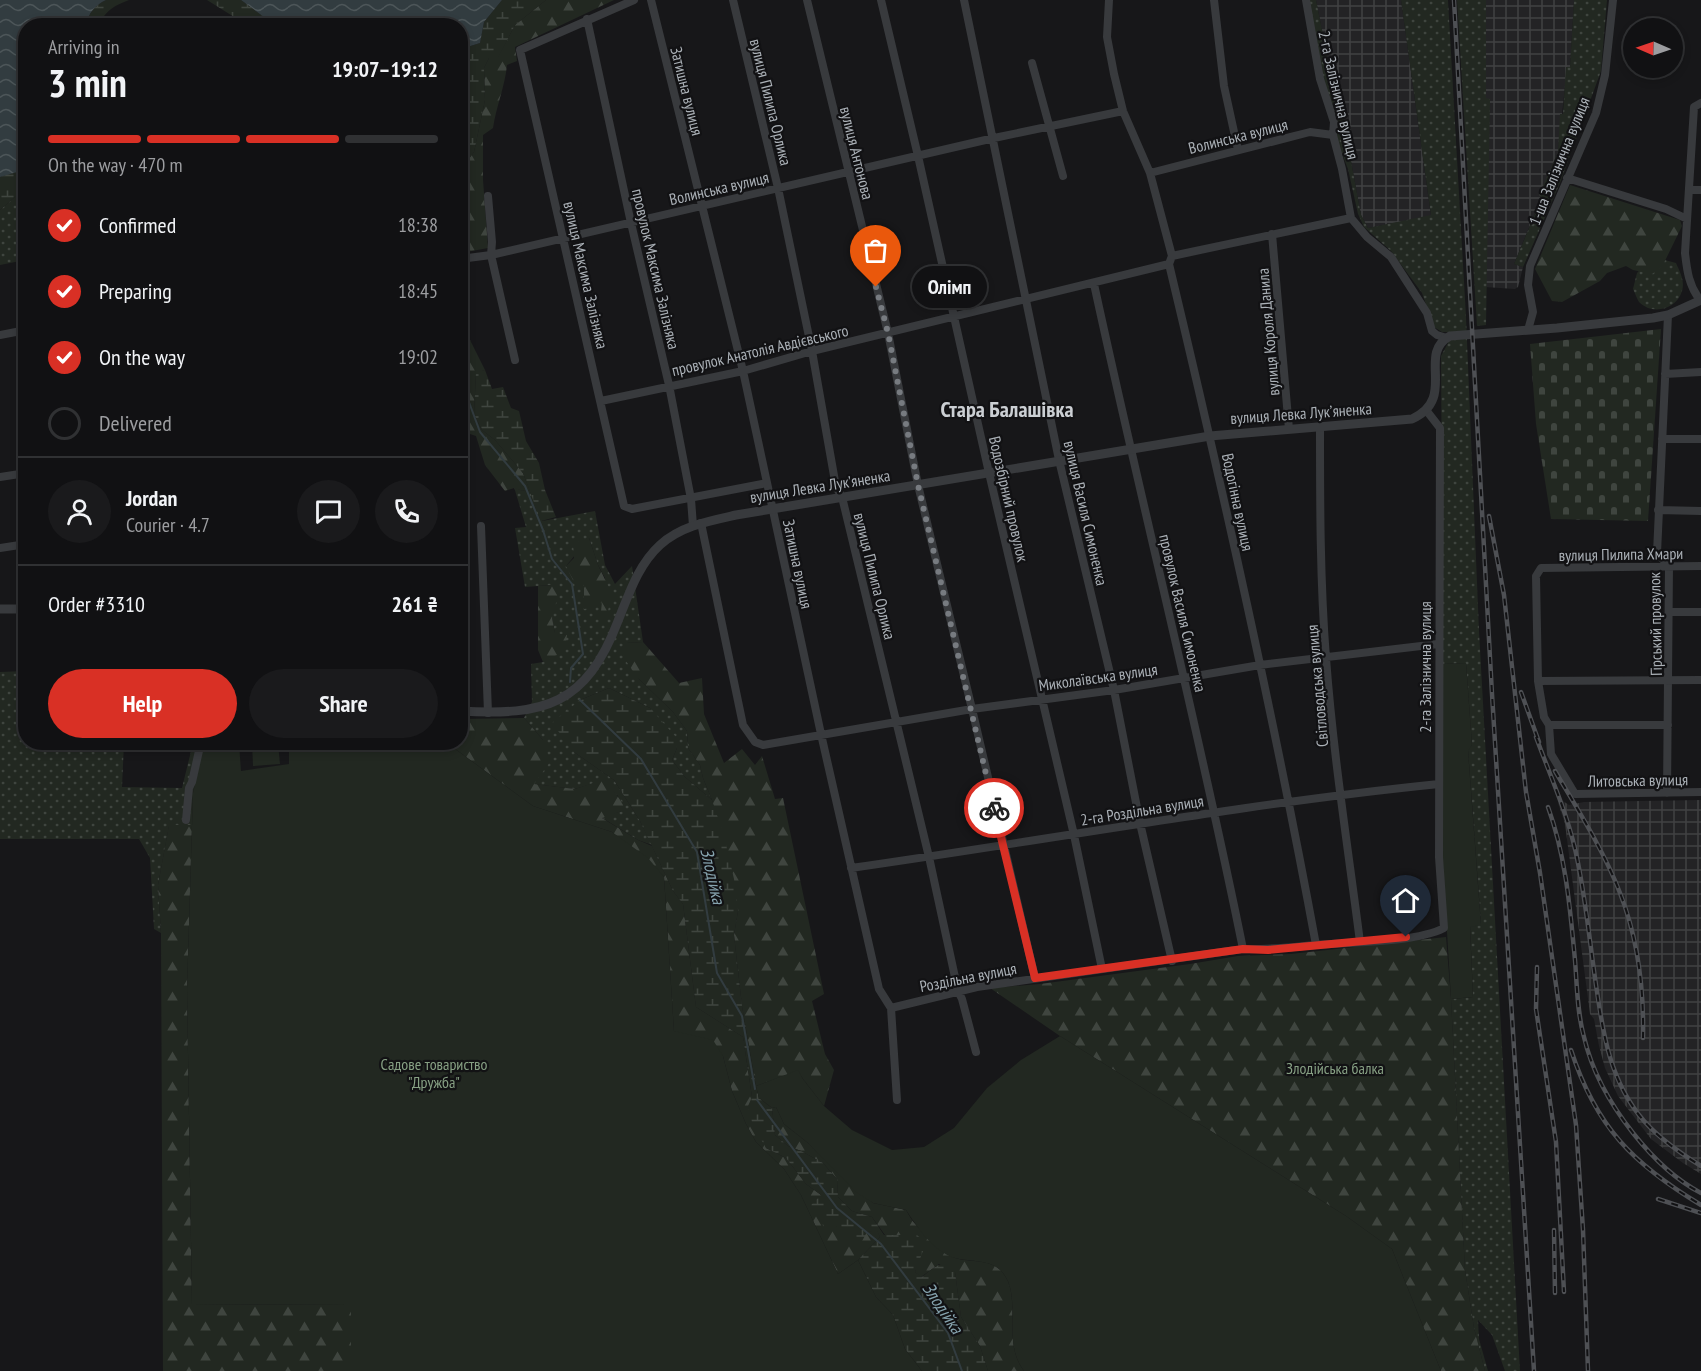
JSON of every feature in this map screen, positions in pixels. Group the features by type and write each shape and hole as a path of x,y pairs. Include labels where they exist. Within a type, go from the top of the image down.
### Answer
{"street":[{"path":"587,19 634,0"},
{"name":"Затишна вулиця","path":"651,0 743,371 821,735 879,989 891,1008 897,1101"},
{"name":"вулиця Пилипа Орлика","path":"733,0 778,188 812,351 836,487 842,497 929,857 958,991 976,1052"},
{"name":"вулиця Антонова","path":"807,0 888,333 918,485 1035,978"},
{"name":"Водозбірний провулок","path":"881,0 955,316 988,473 1074,835 1102,969"},
{"name":"вулиця Василя Симоненка","path":"964,0 1059,460 1114,690 1140,823 1172,961"},
{"name":"Водогінна вулиця","path":"1109,0 1107,37 1123,111 1150,173 1171,260 1290,801 1316,945"},
{"path":"1214,0 1224,86 1238,150"},
{"name":"2-га Залізнична вулиця","path":"1306,0 1320,78 1334,122 1333,135 1351,218"},
{"name":"1-ша Залізнична вулиця","path":"1528,330 1533,312 1528,285 1530,266 1596,113 1605,75 1614,0"},
{"name":"вулиця Максима Залізняка","path":"587,19 520,50 624,506 632,509 691,499"},
{"name":"провулок Максима Залізняка","path":"587,19 669,385 691,499 743,725 755,742 763,745"},
{"path":"1032,63 1063,176"},
{"path":"1351,218 1367,237 1391,257 1427,313 1432,331 1437,335 1447,338 1458,335 1628,321 1668,315 1701,300 1694,292 1687,277 1685,253 1694,107 1701,103"},
{"name":"Волинська вулиця","path":"468,258 564,239 994,138 1123,111"},
{"name":"Волинська вулиця","path":"1150,173 1310,132 1333,135"},
{"path":"1567,178 1666,209 1687,219"},
{"path":"1689,190 1701,190"},
{"path":"488,196 491,255 516,360"},
{"name":"провулок Анатолія Авдієвського","path":"601,401 743,371 812,351 1094,284 1171,260 1272,234 1351,218"},
{"name":"вулиця Короля Данила","path":"1272,234 1289,429"},
{"name":"провулок Василя Симоненка","path":"1094,284 1215,812 1243,949"},
{"name":"Гірський провулок","path":"1666,793 1669,566 1657,553 1668,315"},
{"path":"0,335 18,332"},
{"path":"1422,413 1436,394 1437,352 1447,338"},
{"path":"1665,374 1701,372"},
{"name":"2-га Залізнична вулиця","path":"1422,413 1440,428 1439,857 1444,928"},
{"name":"вулиця Левка Лукʼяненка","path":"468,711 529,710 546,706 563,698 585,681 603,654 638,574 660,545 697,524 772,509 1130,448 1210,436 1320,426 1399,422 1422,413"},
{"name":"Світловодська вулиця","path":"1320,426 1320,512 1326,658 1360,942"},
{"path":"1662,439 1701,440"},
{"path":"0,477 18,474"},
{"path":"691,499 767,483"},
{"path":"1658,510 1701,511"},
{"path":"481,526 488,712"},
{"path":"0,548 18,545"},
{"name":"вулиця Пилипа Хмари","path":"1538,681 1536,576 1541,568 1701,566"},
{"path":"0,609 18,609"},
{"path":"1669,612 1701,612"},
{"name":"Миколаївська вулиця","path":"763,745 972,709 1114,690 1260,665 1438,644"},
{"path":"1668,724 1549,725 1544,717 1538,681 1701,680"},
{"name":"Литовська вулиця","path":"1549,725 1551,754 1575,794 1701,792"},
{"path":"186,820 189,788 199,750"},
{"name":"2-га Роздільна вулиця","path":"851,868 1290,801 1439,784"},
{"name":"Роздільна вулиця","path":"891,1008 958,991 1035,978 1172,961 1243,949 1268,950 1435,933 1444,928"}],"shaded area":[{"path":"1316,0 1401,0 1431,216 1368,228 1361,215 1343,118 1335,95"},
{"path":"1486,0 1574,0 1570,68 1567,67 1558,152 1514,264 1523,267 1518,287 1515,289 1485,287 1489,99 1486,99"},
{"path":"1701,800 1701,1174 1651,1139 1618,1096 1605,1068 1594,1019 1590,1014 1565,824 1558,803 1563,801 1569,805 1584,802"}],"green space":[{"path":"106,0 129,0 115,6 102,18 88,18 99,4"},
{"path":"207,0 241,0 265,18 236,18"},
{"path":"502,0 546,0 515,25 498,58 489,58 484,68 485,100 474,152 468,160 468,47 480,43 484,22"},
{"path":"546,0 614,0 515,47 517,61 507,65 493,128 483,135 483,180 488,248 468,252 468,160 474,152 485,100 484,68 489,58 498,57 515,25"},
{"path":"1309,0 1316,0 1335,95 1343,118 1361,215 1368,228 1431,215 1401,0 1448,0 1466,317 1479,631 1520,1371 1505,1371 1492,1335 1478,1320 1479,1339 1488,1371 1485,1371 1474,1328 1465,1270 1451,999 1473,997 1470,926 1481,924 1468,750 1472,745 1466,663 1443,664 1441,356 1448,343 1448,332 1442,332 1434,327 1422,293 1391,251 1364,227 1358,214 1348,169 1336,138 1338,125 1321,71"},
{"path":"1457,0 1486,0 1486,98 1490,99 1486,325 1477,326"},
{"path":"1574,0 1607,0 1601,71 1560,183 1523,267 1514,264 1542,197 1539,195 1558,152 1566,67 1570,67"},
{"path":"17,171 18,194 0,210 0,177"},
{"path":"1570,185 1680,220 1682,226 1662,267 1652,274 1626,266 1607,273 1600,281 1562,302 1552,301 1535,269"},
{"path":"18,194 18,261 0,265 0,210"},
{"path":"1661,259 1676,263 1682,277 1683,287 1679,297 1670,306 1651,309 1639,302 1633,289 1637,273 1648,261"},
{"path":"1661,329 1648,521 1551,519 1536,424 1530,344"},
{"path":"468,340 485,370 476,373 474,414 482,430 495,440 523,473 530,491 514,488 505,491 485,465 476,436 468,433"},
{"path":"485,370 492,389 503,387 511,408 519,411 526,441 539,463 545,490 556,517 541,521 523,473 495,440 482,430 474,414 476,372"},
{"path":"514,487 530,491 542,521 595,511 605,565 615,584 632,566 643,642 626,643 639,679 673,712 687,731 688,748 700,765 712,800 685,777 672,760 677,748 650,708 609,688 580,700 574,752 614,780 652,845 638,840 601,817 622,811 618,796 609,788 605,780 575,789 533,784 543,740 524,718 532,702 531,664 543,662 567,635 555,634 551,585 525,587 515,528 526,527","holes":["589,538 605,578 603,601 566,566"]},
{"path":"589,538 598,565 612,594 606,619 600,620 602,602 592,608 584,609 584,585 573,580 566,566 574,558 573,543"},
{"path":"552,585 559,592 552,618 555,633 567,635 565,651 543,662 538,650 538,586"},
{"path":"643,642 679,683 702,678 704,714 724,763 742,749 755,765 762,756 775,799 783,798 824,994 812,1001 825,1054 834,1070 824,1106 798,1071 756,1086 742,1006 734,935 738,911 712,800 700,765 688,748 687,731 673,712 639,679 623,657 626,643"},
{"path":"1466,663 1472,745 1468,751 1481,925 1470,927 1473,997 1451,999 1443,865 1443,664"},
{"path":"18,671 18,750 124,750 122,787 182,788 191,750 202,750 193,793 192,825 169,826 158,885 161,933 154,929 150,858 139,839 0,839 0,672"},
{"path":"609,688 650,708 676,737 677,748 672,760 685,777 712,800 724,836 734,879 738,911 734,935 742,1006 756,1086 759,1098 772,1108 775,1135 788,1146 823,1163 837,1179 838,1197 852,1211 872,1217 884,1235 917,1235 926,1243 915,1272 922,1277 939,1265 950,1264 955,1272 961,1317 980,1346 988,1371 922,1371 905,1349 893,1315 876,1297 858,1260 880,1237 877,1231 867,1232 861,1243 836,1226 825,1229 811,1205 821,1195 806,1184 786,1158 766,1148 752,1123 748,1106 752,1097 743,1037 696,1007 683,904 673,891 640,821 614,780 574,752 552,723 580,700"},
{"path":"524,718 543,740 550,762 534,784 575,789 605,779 624,805 622,811 602,818 652,846 673,891 683,904 696,1007 743,1037 752,1097 766,1148 786,1158 806,1184 821,1195 836,1226 867,1232 877,1230 880,1237 858,1260 838,1274 801,1195 784,1169 756,1142 746,1124 732,1091 723,1056 674,1031 664,877 612,832 533,806 457,750 468,750 468,719"},
{"name":"Садове товариство \"Дружба\"","path":"202,750 240,750 241,771 289,764 289,750 457,750 533,806 612,832 648,858 664,877 674,1031 713,1040 723,1056 732,1091 746,1124 756,1142 784,1169 801,1195 838,1274 858,1260 876,1297 893,1315 905,1349 922,1371 351,1371 351,1305 192,1304 187,990 193,793"},
{"path":"252,750 279,750 280,764 253,766"},
{"path":"169,825 192,825 187,990 192,1304 351,1305 351,1371 163,1371 161,933 158,885"},
{"name":"Злодійська балка","path":"1446,937 1465,1270 1474,1328 1485,1371 1441,1371 1392,1249 1346,1216 1060,1036 990,988 1040,984 1238,956 1291,954"},
{"path":"1060,1036 1346,1216 1392,1249 1441,1371 1024,1371 1017,1359 1014,1347 1011,1295 1009,1283 1003,1273 987,1263 947,1255 933,1245 906,1210 873,1203 856,1192 808,1143 784,1124 776,1107 772,1108 759,1098 756,1086 798,1070 824,1106 852,1130 892,1150 924,1147 954,1128 987,1088 1021,1060"},
{"path":"776,1107 784,1124 873,1203 906,1210 919,1229 951,1256 987,1263 1003,1273 1009,1283 1011,1295 1014,1347 1017,1359 1024,1371 988,1371 980,1346 961,1317 955,1272 939,1264 921,1277 915,1272 918,1259 917,1235 885,1235 872,1217 852,1211 838,1197 837,1179 823,1163 788,1146 775,1135 772,1108"}],"water":[{"path":"0,0 106,0 99,4 88,18 18,18 18,171 0,177"},
{"path":"241,0 502,0 484,22 480,43 468,47 468,18 265,18"}],"waterway":[{"name":"Злодійка","path":"468,399 480,432 525,486 552,559 572,584 583,654 571,668 570,682"},
{"name":"Злодійка","path":"580,700 641,759 697,852 717,973 742,1016 755,1089"},
{"name":"Злодійка","path":"757,1100 837,1208 881,1244 948,1333 962,1371"}],"railway":[{"path":"1454,0 1492,694 1534,1371"},
{"path":"1489,516 1504,595 1526,792 1540,873 1576,1125 1583,1230 1588,1371"},
{"path":"1521,692 1539,742"},
{"path":"1536,737 1560,799 1575,847 1605,1039 1616,1074 1632,1106 1644,1121 1657,1134 1701,1166"},
{"path":"1555,771 1614,877 1626,910 1639,964 1643,1038"},
{"path":"1548,807 1563,864 1580,1018 1592,1063 1610,1100 1640,1142 1673,1174 1701,1193"},
{"path":"1537,967 1536,1009 1556,1142 1564,1292"},
{"path":"1571,1050 1592,1101 1620,1141 1656,1174 1701,1205"},
{"path":"1658,1199 1701,1213"},
{"path":"1554,1230 1555,1293"}],"way so far":[{"path":"876,287 888,333 918,485 994,808"}],"place":[{"name":"Олімп","path":"876,287"}],"district":[{"name":"Стара Балашівка","path":"1007,409"}],"route":[{"path":"994,808 1035,978 1172,961 1243,949 1268,950 1406,937"}]}
